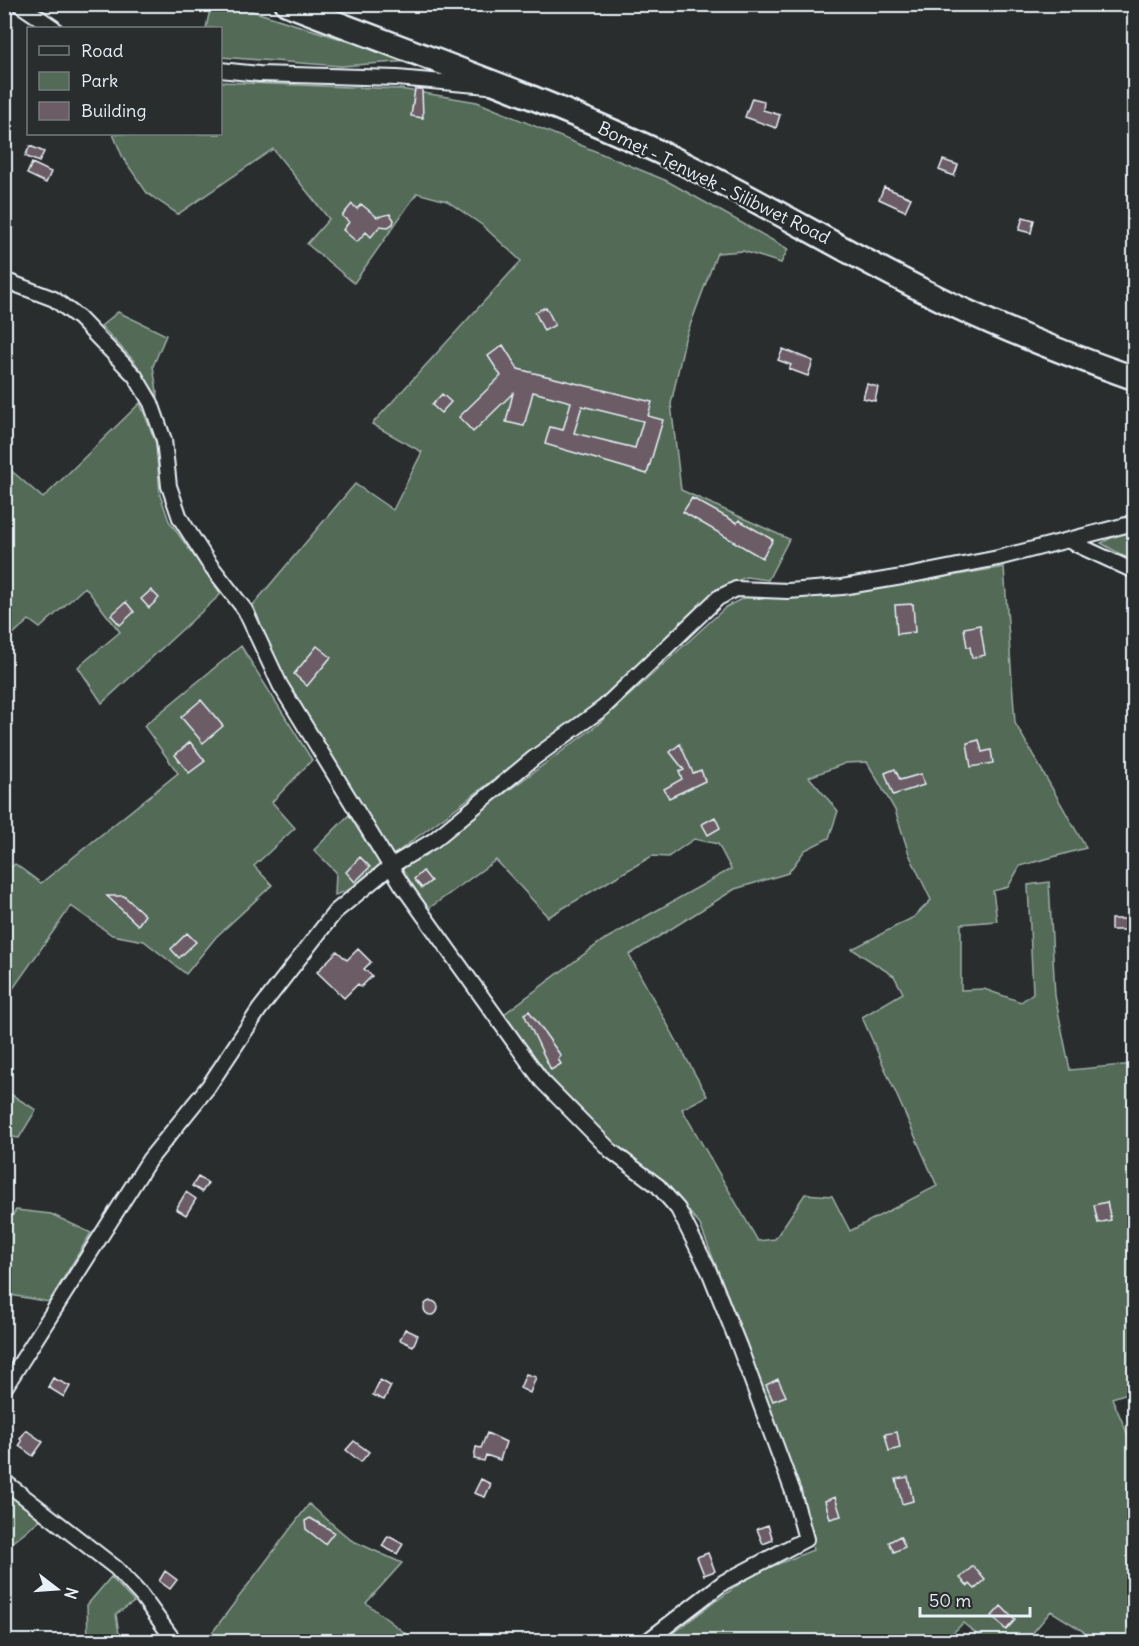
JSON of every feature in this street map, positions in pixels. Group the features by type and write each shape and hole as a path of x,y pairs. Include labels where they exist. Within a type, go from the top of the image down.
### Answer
{"main road":[{"name":"Bomet - Tenwek - Silibwet Road","path":"287,4 510,88 674,159 956,306 1038,342 1134,378"}],"street":[{"path":"19,4 53,27"},
{"path":"222,70 259,74 397,78 510,88"},
{"path":"4,280 54,299 79,318 135,376 152,403 164,440 169,486 180,518 208,562 245,610 280,685 391,866 439,939 542,1081 611,1151 658,1186 678,1209 709,1271 793,1492 806,1539 724,1582 645,1641"},
{"path":"4,1389 149,1160 208,1087 300,955 335,912 391,866 434,840 534,758 603,708 718,598 736,589 788,591 842,587 998,558 1134,523"},
{"path":"1069,541 1134,571"},
{"path":"4,1481 116,1568 141,1595 175,1641"}],"green space":[{"path":"211,5 233,5 411,61 341,66 222,57 222,27 206,27"},
{"path":"222,82 400,89 477,102 667,181 788,249 781,263 743,251 717,253 685,339 671,404 681,490 789,539 768,580 746,577 717,589 600,700 392,856 290,695 253,605 355,484 393,510 422,452 372,424 521,261 482,225 447,201 417,193 354,283 307,244 329,219 273,149 178,214 147,193 123,158 113,135 222,135"},
{"path":"118,312 166,335 153,366 158,398 134,361 101,326"},
{"path":"140,403 156,443 160,495 169,521 221,594 102,703 78,667 120,632 85,587 40,628 29,620 5,641 5,469 7,467 43,498"},
{"path":"1134,530 1134,562 1101,543 1119,534"},
{"path":"1004,567 1015,723 1086,848 1020,866 1008,887 993,891 997,921 961,924 961,990 984,989 1021,1002 1033,993 1028,885 1049,882 1055,996 1070,1070 1134,1064 1134,1391 1112,1398 1134,1449 1134,1641 1090,1641 1083,1631 1051,1611 1026,1641 985,1641 963,1623 945,1641 662,1641 753,1574 813,1550 803,1497 780,1445 748,1347 700,1225 666,1183 616,1146 548,1075 504,1014 602,941 731,869 718,844 694,839 668,857 652,856 548,917 496,860 428,909 402,869 596,726 726,607 745,597 828,597","holes":["867,762 895,810 909,854 931,900 914,917 852,949 894,976 903,993 862,1017 937,1186 850,1231 832,1196 805,1194 775,1239 758,1241 682,1109 707,1096 629,955 735,889 788,873 805,850 829,838 838,811 809,777 846,763"]},
{"path":"241,646 312,760 272,802 295,828 254,866 272,885 216,937 186,974 144,941 112,935 71,906 5,1000 5,873 15,864 41,883 178,773 144,726"},
{"path":"349,815 380,864 354,888 335,895 336,872 314,850"},
{"path":"4,1090 36,1110 19,1138 5,1136"},
{"path":"16,1210 51,1214 91,1233 49,1302 5,1294 5,1226"},
{"path":"4,1489 42,1518 5,1548 4,1548"},
{"path":"309,1504 351,1540 402,1563 366,1603 415,1641 205,1642"},
{"path":"111,1577 134,1602 116,1614 120,1641 88,1641 87,1605"}],"building":[{"path":"415,89 422,89 423,118 411,116"},
{"path":"752,98 764,101 763,110 780,115 776,128 745,117"},
{"path":"30,146 44,152 39,162 25,156"},
{"path":"943,160 958,165 954,176 939,170"},
{"path":"32,163 51,172 46,183 27,174"},
{"path":"884,187 911,198 905,211 879,199"},
{"path":"352,204 357,209 361,204 377,217 390,214 394,220 393,224 388,227 380,226 371,237 366,232 357,242 343,230 349,222 342,216"},
{"path":"1023,217 1034,220 1031,233 1019,230"},
{"path":"546,307 555,325 544,331 535,312"},
{"path":"503,345 518,369 652,402 648,416 663,420 647,474 545,444 550,427 563,430 571,402 533,392 524,426 506,422 513,393 473,432 459,417 501,376 488,356","holes":["582,406 643,421 635,448 574,433"]},
{"path":"783,349 813,361 808,376 789,369 791,365 778,360"},
{"path":"867,384 878,387 875,401 863,398"},
{"path":"442,394 451,402 441,413 432,405"},
{"path":"692,498 737,523 739,520 773,540 762,558 683,512"},
{"path":"151,590 159,598 149,608 141,599"},
{"path":"126,602 134,612 120,625 111,615"},
{"path":"913,604 915,632 897,634 895,605"},
{"path":"980,625 985,655 972,658 970,647 967,647 964,628"},
{"path":"317,646 331,657 307,686 294,674"},
{"path":"201,700 223,726 203,743 181,717"},
{"path":"979,740 982,752 991,750 993,763 971,767 967,743"},
{"path":"190,742 205,761 189,773 175,755"},
{"path":"680,744 693,773 701,770 705,781 669,798 664,789 682,779 679,772 684,770 670,752"},
{"path":"895,769 900,780 921,774 924,785 893,795 885,773"},
{"path":"715,817 720,828 708,835 702,824"},
{"path":"360,857 370,867 355,882 346,872"},
{"path":"423,871 431,881 422,888 414,879"},
{"path":"107,896 124,896 145,915 138,925"},
{"path":"1111,919 1130,919 1130,930 1111,930"},
{"path":"187,933 196,942 179,958 171,949"},
{"path":"358,949 371,962 364,969 372,976 361,987 358,984 344,998 317,972 337,951 347,960"},
{"path":"529,1011 561,1056 558,1059 561,1064 551,1070 524,1014"},
{"path":"198,1177 208,1183 202,1192 192,1186"},
{"path":"186,1192 196,1199 186,1215 176,1209"},
{"path":"1107,1202 1111,1220 1098,1223 1094,1205"},
{"path":"428,1301 434,1301 438,1308 434,1315 428,1315 424,1311 424,1305"},
{"path":"405,1329 418,1335 413,1346 400,1340"},
{"path":"526,1374 536,1377 530,1393 520,1388"},
{"path":"53,1378 70,1386 64,1397 48,1387"},
{"path":"778,1379 786,1396 773,1401 766,1385"},
{"path":"380,1380 391,1386 384,1400 373,1395"},
{"path":"26,1430 43,1442 33,1456 19,1446 22,1441 20,1439"},
{"path":"897,1432 900,1448 889,1451 885,1434"},
{"path":"487,1433 506,1442 500,1460 486,1455 484,1461 474,1459 476,1447 481,1448"},
{"path":"354,1441 369,1452 361,1462 346,1450"},
{"path":"908,1477 913,1501 902,1504 896,1479"},
{"path":"481,1479 491,1484 485,1497 474,1493"},
{"path":"835,1497 841,1516 830,1519 825,1501"},
{"path":"310,1518 334,1532 325,1544 306,1529 305,1521"},
{"path":"768,1525 773,1540 763,1544 757,1529"},
{"path":"388,1536 403,1544 397,1554 382,1546"},
{"path":"900,1536 905,1547 894,1552 889,1542"},
{"path":"708,1553 715,1571 704,1575 697,1557"},
{"path":"973,1566 985,1580 975,1589 960,1578"},
{"path":"165,1571 177,1580 170,1589 159,1581"},
{"path":"1001,1606 1015,1620 1006,1630 992,1616"}]}
